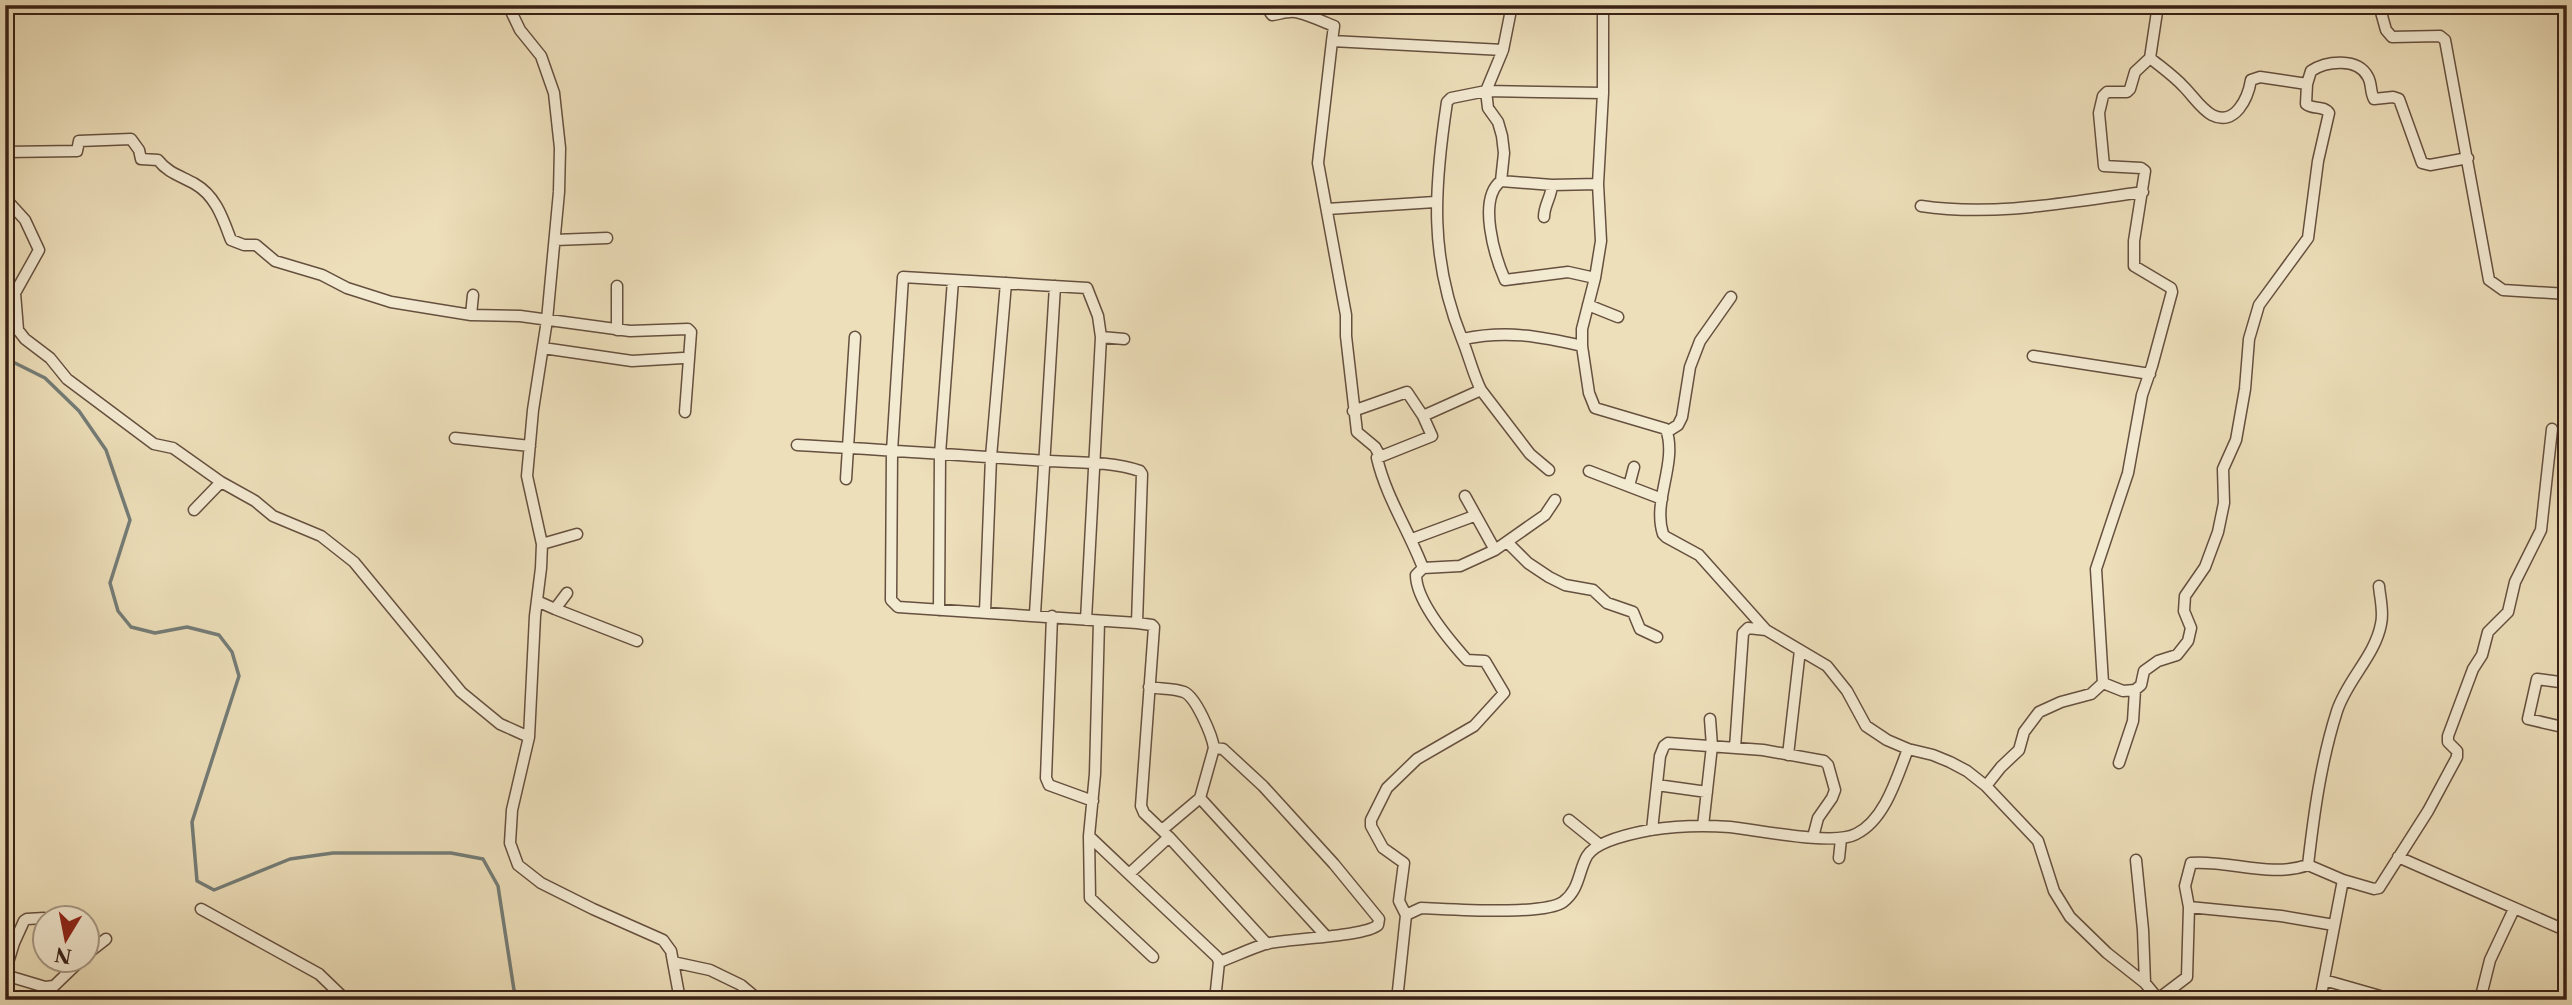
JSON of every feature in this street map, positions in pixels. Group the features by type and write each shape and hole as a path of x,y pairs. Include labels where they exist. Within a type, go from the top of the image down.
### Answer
{"street":[{"path":"508,5 520,30 541,56 554,93 560,148 547,320 527,475 542,544 529,737 512,810 510,843 518,866 541,883 657,937 667,945 680,1000"},
{"path":"1265,5 1272,15 1292,11 1304,13 1334,26 1318,159 1346,315 1353,411 1358,434 1376,448 1380,456 1378,461 1392,501 1423,568"},
{"path":"1501,181 1504,153 1502,136 1498,122 1488,108 1486,91 1503,50 1512,5"},
{"path":"1603,5 1603,93 1598,184 1601,241 1582,329 1582,346 1595,408 1666,429 1670,472 1662,499 1661,530 1666,537 1699,555 1766,630 1834,673 1866,726 1908,750 1950,762 1986,786 2038,841 2054,891 2070,917 2107,953 2145,983 2159,1000 2187,977 2189,907 2185,886 2191,863 2281,870 2293,870 2308,865 2343,880 2376,889 2398,858 2428,811 2457,757 2457,751 2448,742 2452,726 2473,670 2482,655 2488,632 2508,612 2515,582 2541,530 2552,429"},
{"path":"2103,683 2096,569 2128,473 2141,395 2150,374 2172,292 2171,288 2134,267 2134,241 2145,171 2143,168 2104,166 2099,108 2107,92 2127,92 2136,72 2150,58 2158,5"},
{"path":"2379,5 2386,30 2392,37 2440,36 2445,40 2489,280 2503,290 2567,294"},
{"path":"1332,41 1503,50"},
{"path":"2150,58 2183,85 2206,111 2220,118 2230,116 2240,108 2249,91 2251,80 2255,77 2307,83"},
{"path":"2103,683 2123,691 2135,690 2141,685 2147,668 2177,655 2188,641 2191,628 2184,611 2185,596 2205,567 2218,532 2224,503 2223,469 2236,440 2254,323 2264,296 2285,273 2308,238 2318,161 2329,113 2325,109 2311,108 2306,104 2307,83 2311,71 2323,64 2339,63 2356,67 2368,76 2374,99 2399,99 2422,163 2430,165 2468,158"},
{"path":"1549,470 1530,454 1481,390 1454,320 1440,267 1435,202 1447,102 1453,98 1486,91 1603,93"},
{"path":"5,152 77,151 79,141 131,139 139,150 141,159 158,160 166,170 197,185 209,195 223,216 231,240 244,246 256,245 275,261 322,275 346,288 380,299 471,315 520,316 617,330 690,330 685,412"},
{"path":"1595,278 1568,272 1505,281 1494,256 1489,225 1491,200 1496,185 1501,181 1552,185 1598,184"},
{"path":"1544,217 1544,208 1550,200 1552,185"},
{"path":"1921,206 2010,210 2143,192"},
{"path":"5,198 25,220 39,250 15,293 18,330 24,339 50,358 67,379 154,444 173,447 221,482 256,500 273,516 321,536 354,562 461,692 500,724 529,737"},
{"path":"1327,209 1435,202"},
{"path":"555,240 607,238"},
{"path":"1086,620 1101,337 1098,316 1087,288 903,277 892,451 891,600 898,607 1035,614 1086,620 1152,625 1154,627 1141,806 1144,813 1267,944"},
{"path":"939,610 940,454 953,280"},
{"path":"985,612 991,457 1006,283"},
{"path":"617,286 617,330"},
{"path":"1035,614 1055,286"},
{"path":"471,315 473,295"},
{"path":"1667,432 1678,425 1682,417 1690,368 1700,341 1731,297"},
{"path":"1588,305 1618,317"},
{"path":"1463,340 1501,333 1538,336 1582,346"},
{"path":"846,479 855,337"},
{"path":"1101,337 1124,339"},
{"path":"543,348 632,361 683,358"},
{"path":"2033,356 2150,374"},
{"path":"1423,416 1481,390"},
{"path":"1353,411 1407,392 1423,416 1432,436 1380,456"},
{"path":"455,438 530,446"},
{"path":"797,445 1093,464 1140,471 1137,623"},
{"path":"1629,486 1634,467"},
{"path":"1589,471 1662,499"},
{"path":"194,510 221,482"},
{"path":"1465,496 1495,550"},
{"path":"1397,1000 1405,912 1399,901 1403,861 1383,848 1371,827 1371,820 1387,789 1417,759 1468,731 1504,693 1485,661 1467,660 1444,632 1421,593 1416,575 1423,568 1460,566 1495,550 1545,515 1555,500"},
{"path":"1412,540 1474,516"},
{"path":"542,544 577,534"},
{"path":"1507,542 1528,563 1549,577 1565,585 1593,590 1607,603 1633,612 1640,629 1657,637"},
{"path":"2308,865 2313,818 2337,712 2381,623 2379,586"},
{"path":"555,610 567,593"},
{"path":"537,601 637,641"},
{"path":"1052,616 1046,778 1049,785 1093,802"},
{"path":"1099,621 1090,898 1153,957"},
{"path":"1735,748 1743,633 1748,628 1766,630"},
{"path":"1787,755 1800,650"},
{"path":"2567,683 2537,679 2528,719 2567,729"},
{"path":"1986,786 2019,750 2024,732 2039,712 2061,702 2091,694 2103,683"},
{"path":"1129,874 1200,798 1214,748 1209,731 1187,694 1149,687"},
{"path":"2119,762 2133,721 2135,690"},
{"path":"1703,826 1712,746 1710,719"},
{"path":"1652,830 1660,756 1666,744 1735,748 1824,761 1828,765 1834,794 1818,818 1813,836"},
{"path":"1214,748 1223,749 1263,786 1342,873 1379,919 1378,925 1366,932 1267,944 1219,962"},
{"path":"1405,912 1421,908 1544,909 1564,901 1579,882 1590,852 1600,845 1652,830 1703,826 1840,839 1858,834 1870,824 1889,794 1908,750"},
{"path":"1657,785 1707,792"},
{"path":"1200,798 1325,935"},
{"path":"1569,820 1600,845"},
{"path":"1090,836 1214,953 1219,962 1215,1000"},
{"path":"1839,858 1840,839"},
{"path":"2398,858 2567,931"},
{"path":"2136,860 2145,983"},
{"path":"2320,1000 2343,880"},
{"path":"2189,907 2334,925"},
{"path":"201,909 319,974 346,1000"},
{"path":"2480,1000 2490,960 2514,909"},
{"path":"32,919 24,921 5,974 44,987 54,986 66,974"},
{"path":"102,942 106,939"},
{"path":"673,962 720,975 741,985 759,1000"},
{"path":"2324,980 2393,1000"}],"waterway":[{"path":"5,224 11,264 5,272"},
{"path":"5,358 45,378 79,411 106,450 130,520 110,583 118,611 131,627 155,633 187,627 219,635 232,652 239,676 192,822 197,881 214,890 290,859 333,853 451,853 483,859 498,886 514,990 523,1000"},
{"path":"632,1000 639,997 642,1000"}]}
